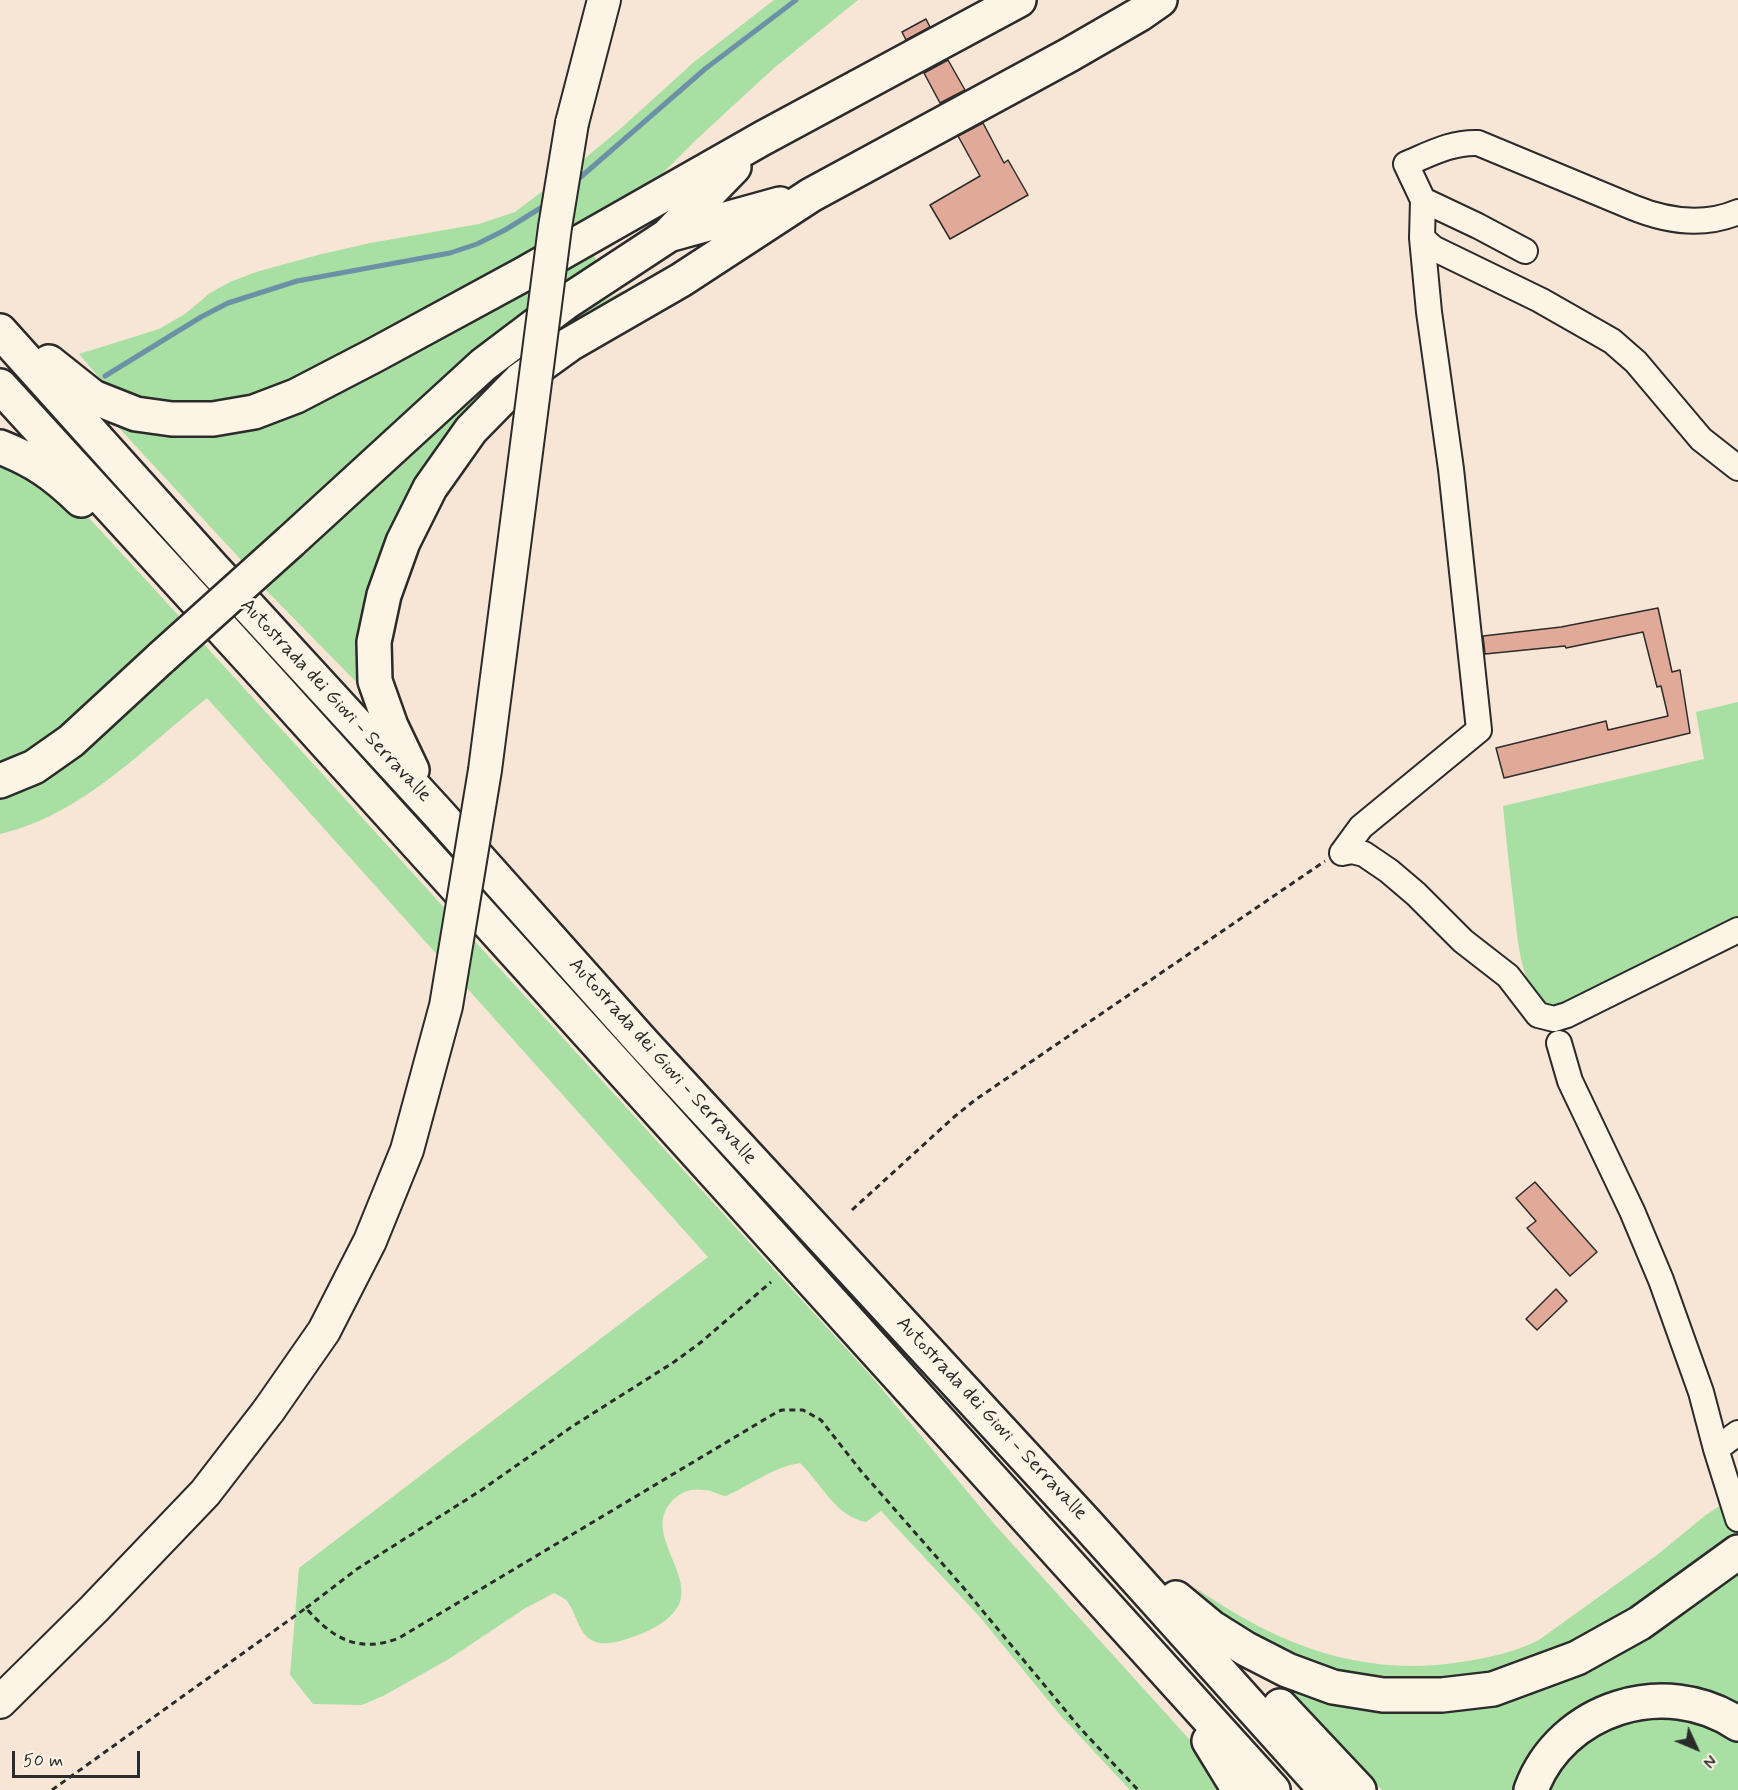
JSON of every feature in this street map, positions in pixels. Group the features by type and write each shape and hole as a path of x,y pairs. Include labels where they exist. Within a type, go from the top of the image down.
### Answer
{"highway":[{"path":"0,319 93,397 136,414 172,419 213,419 254,412 296,396 383,351 763,138 1019,0"},
{"path":"437,812 403,754 391,726 375,681 374,642 384,595 403,542 430,488 471,430 520,380 570,344 681,280 811,195 1069,55 1160,0"},
{"path":"0,782 34,767 71,741 483,365 565,303 667,236 763,138"},
{"path":"667,236 811,195"},
{"name":"Autostrada dei Giovi - Serravalle","path":"0,331 205,560 437,812 652,1053 1087,1524 1326,1790"},
{"name":"Autostrada dei Giovi - Serravalle","path":"0,386 1273,1790"},
{"path":"0,447 31,460 62,482 130,553 257,667"},
{"path":"1087,1524 1211,1628 1246,1649 1287,1670 1334,1687 1383,1695 1442,1695 1492,1689 1577,1658 1640,1623 1738,1551"},
{"path":"1170,1593 1359,1790"},
{"path":"1171,1678 1239,1790"},
{"path":"1531,1790 1538,1773 1556,1747 1584,1724 1611,1709 1642,1701 1674,1701 1704,1707 1738,1724"}],"main road":[{"path":"0,1702 94,1609 205,1493 243,1445 324,1331 370,1241 407,1150 446,1006 485,770 555,227 572,123 604,0"}],"lane":[{"path":"1342,853 1360,827 1479,730 1451,469 1429,312 1422,238 1423,200 1406,164 1447,146 1466,142 1478,143 1612,200 1657,216 1708,222 1738,212"},
{"path":"1423,200 1478,226 1525,252"},
{"path":"1422,238 1433,248 1540,300 1612,341 1636,362 1689,426 1712,449 1738,468"},
{"path":"1342,853 1352,851 1364,854 1389,871 1416,894 1462,940 1508,976 1538,1016 1546,1018 1554,1019 1567,1015 1738,930"},
{"path":"1559,1043 1570,1081 1654,1261 1699,1385 1738,1519"},
{"path":"1716,1449 1738,1432"}],"path":[{"path":"852,1210 975,1100 1314,868 1342,853"},
{"path":"52,1790 357,1569 480,1491 573,1426 674,1362 700,1343 771,1282"},
{"path":"306,1608 327,1631 347,1641 373,1644 386,1643 399,1638 777,1412 803,1410 821,1420 861,1471 962,1586 1080,1728 1138,1790"}],"green space":[{"path":"774,0 858,0 774,68 650,186 264,401 187,412 109,389 79,354 159,329 185,314 210,293 256,272 370,243 479,224 515,212 577,165 694,62"},
{"path":"591,250 597,261 484,346 242,561 107,415 174,433"},
{"path":"623,291 629,303 420,488 367,693 263,587 528,344"},
{"path":"0,457 68,495 179,616 62,727 27,753 0,764"},
{"path":"202,642 872,1377 996,1526 1190,1740 1229,1790 1130,1790 1061,1716 979,1616 881,1511 866,1522 855,1519 837,1506 800,1463 771,1472 726,1496 696,1489 675,1498 666,1510 663,1523 664,1536 682,1589 680,1602 668,1618 650,1630 616,1642 598,1643 580,1628 566,1600 554,1593 524,1609 449,1659 383,1696 362,1705 313,1704 290,1675 299,1568 708,1257 207,698 85,796 30,825 0,834 0,794"},
{"path":"1738,702 1738,919 1559,1008 1543,1004 1532,990 1520,951 1503,806 1704,759 1696,712"},
{"path":"1724,1503 1737,1536 1589,1644 1462,1685 1341,1677 1241,1632 1193,1586 1255,1624 1286,1639 1353,1660 1387,1665 1424,1666 1481,1659 1539,1640 1657,1555"},
{"path":"1738,1566 1738,1709 1682,1686 1638,1685 1598,1701 1519,1790 1382,1790 1277,1678 1475,1706"},
{"path":"1680,1709 1738,1740 1738,1790 1546,1790 1554,1771 1607,1721"}],"building":[{"path":"926,19 930,27 906,40 902,32"},
{"path":"948,60 965,90 940,103 924,73"},
{"path":"983,123 1004,163 1008,160 1028,195 950,239 930,205 980,176 958,136"},
{"path":"1658,608 1672,672 1680,670 1690,733 1504,778 1496,748 1606,721 1608,730 1668,716 1661,686 1657,687 1643,632 1566,648 1565,646 1485,654 1483,636 1561,627"},
{"path":"1535,1182 1597,1252 1570,1276 1527,1228 1536,1221 1516,1198"},
{"path":"1556,1289 1567,1301 1537,1330 1526,1319"}],"waterway":[{"path":"575,182 705,69 796,0"},
{"path":"105,376 228,303 297,281 450,253 477,244 505,230 547,204"}]}
